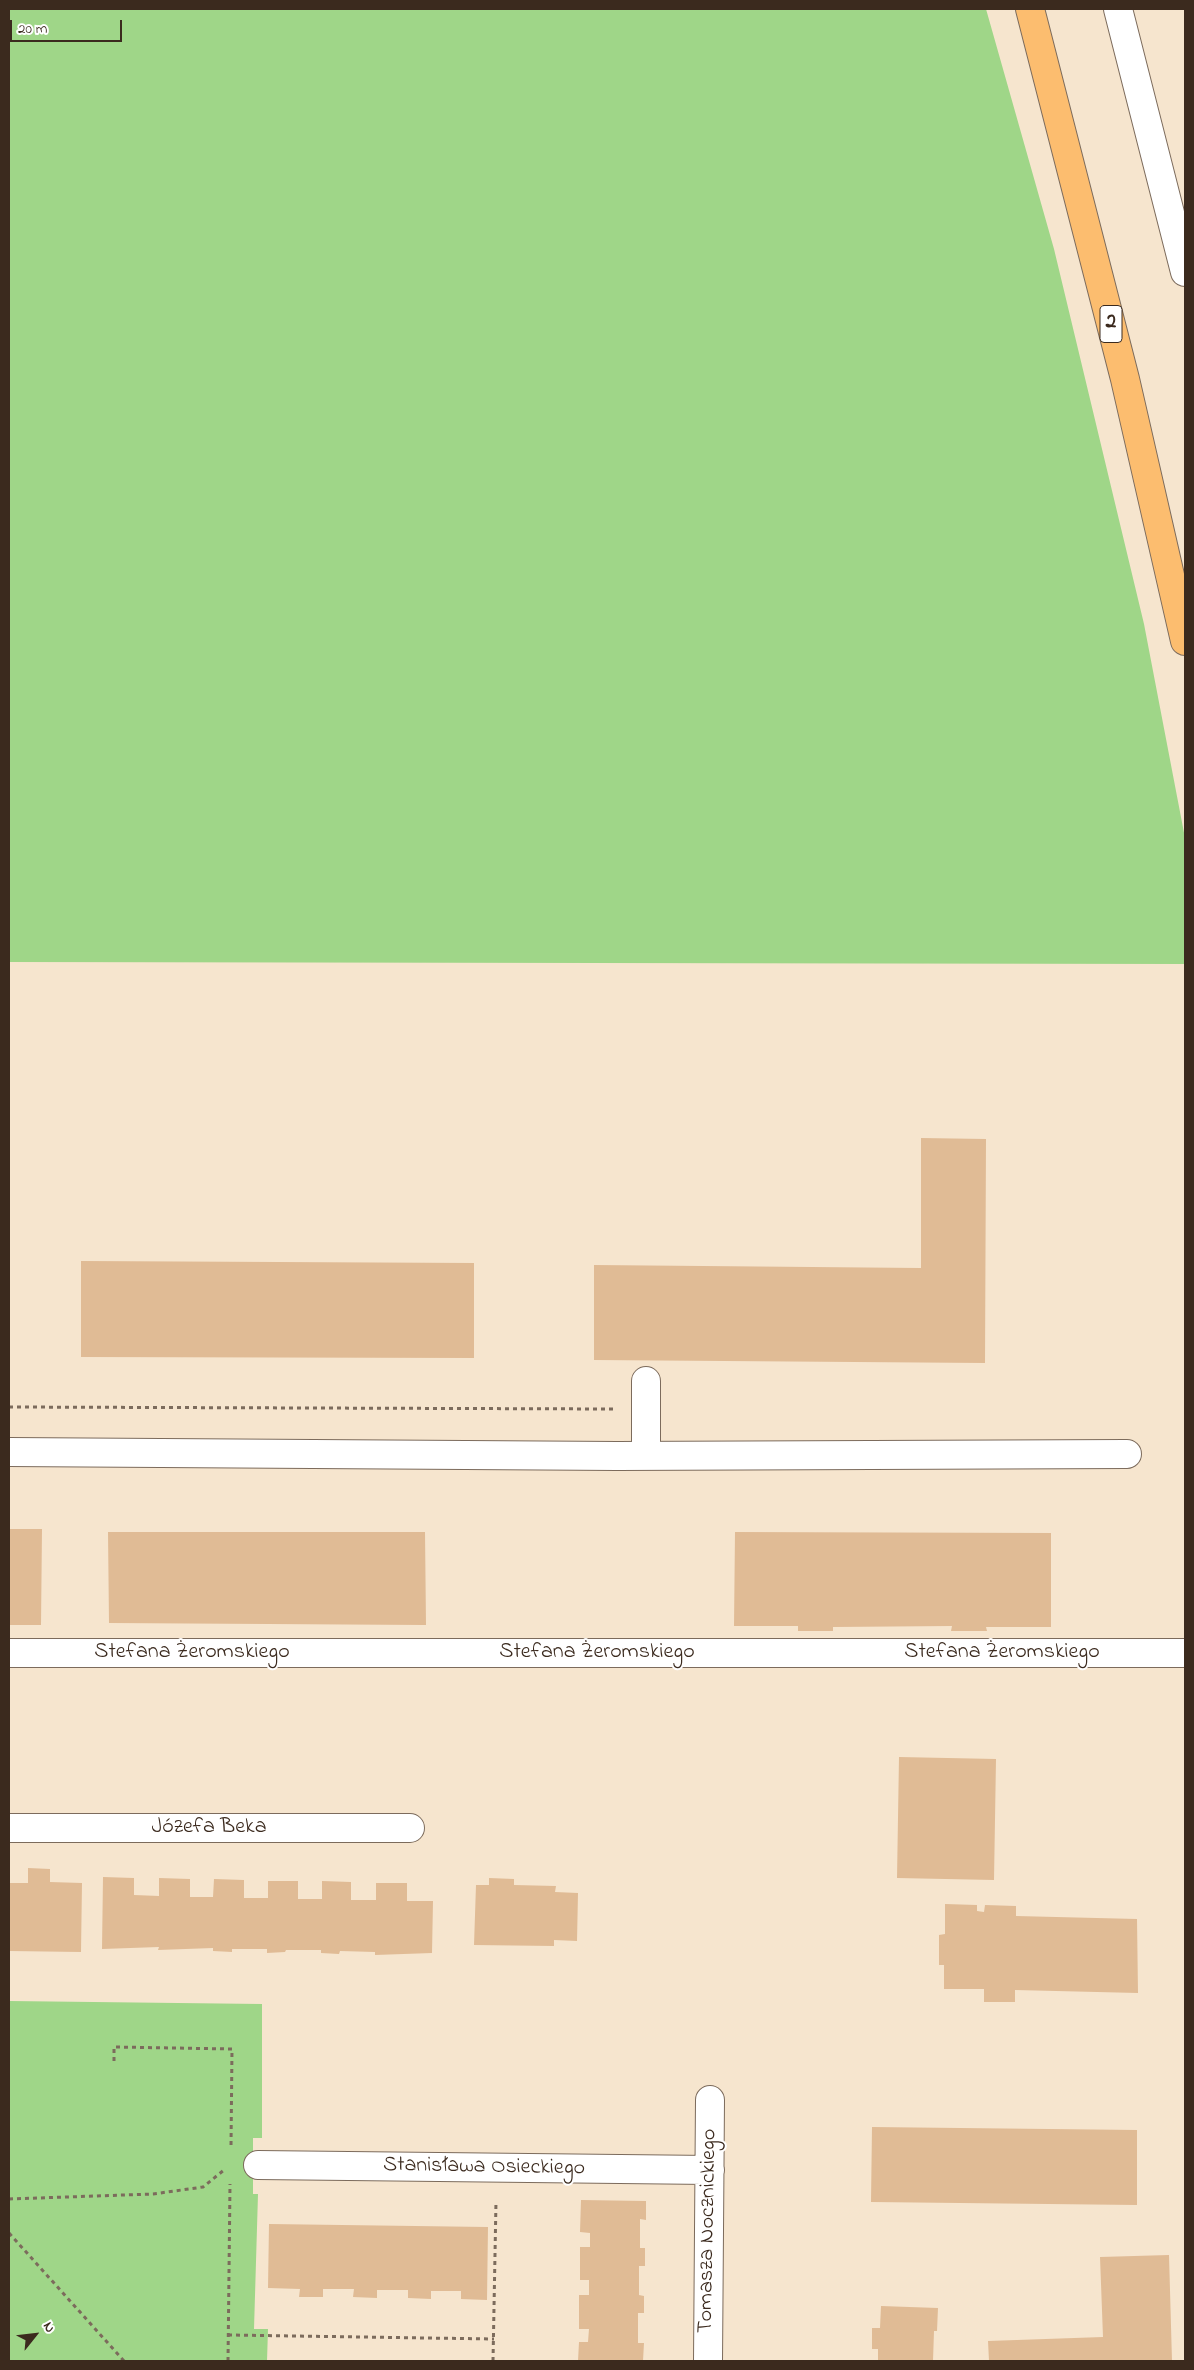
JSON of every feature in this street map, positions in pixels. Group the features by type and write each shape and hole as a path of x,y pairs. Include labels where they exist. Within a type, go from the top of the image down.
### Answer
{"highway":[{"name":"2","path":"1030,9 1125,378 1185,640"}],"street":[{"path":"1118,9 1185,272"},
{"path":"646,1381 646,1456"},
{"path":"9,1452 646,1456 1126,1454"},
{"name":"Stefana Żeromskiego","path":"9,1653 1185,1653"},
{"name":"Józefa Beka","path":"9,1828 410,1828"},
{"name":"Tomasza Nocznickiego","path":"708,2361 710,2100"},
{"name":"Stanisława Osieckiego","path":"258,2165 710,2170"}],"path":[{"path":"9,1407 646,1409"},
{"path":"114,2060 114,2047 232,2049 230,2155"},
{"path":"9,2199 153,2194 203,2187 230,2165"},
{"path":"493,2361 497,2168"},
{"path":"228,2361 230,2174"},
{"path":"9,2232 124,2361"},
{"path":"228,2336 494,2339"}],"green space":[{"path":"9,9 986,9 1054,249 1144,624 1185,838 1185,964 9,962"},
{"path":"9,2001 262,2004 262,2138 253,2138 253,2194 258,2194 254,2329 268,2329 267,2361 9,2361"}],"building":[{"path":"921,1138 986,1139 985,1363 594,1360 594,1265 921,1268"},
{"path":"81,1261 474,1263 474,1358 81,1357"},
{"path":"9,1529 42,1529 41,1625 9,1625"},
{"path":"108,1532 425,1532 426,1625 109,1623"},
{"path":"735,1532 1051,1533 1051,1627 986,1627 987,1631 951,1631 952,1626 833,1627 833,1631 798,1631 798,1626 734,1626"},
{"path":"899,1757 996,1759 994,1880 897,1878"},
{"path":"28,1868 50,1869 50,1882 82,1883 81,1952 9,1951 9,1883 28,1883"},
{"path":"103,1877 134,1878 134,1895 159,1896 159,1878 190,1879 190,1897 213,1897 214,1879 244,1880 244,1898 268,1898 268,1881 298,1881 298,1899 322,1899 322,1881 351,1882 351,1900 376,1900 376,1883 407,1883 407,1901 433,1901 432,1953 375,1955 375,1952 340,1951 339,1954 321,1953 321,1950 286,1950 285,1952 267,1953 267,1949 232,1949 232,1952 213,1951 213,1948 158,1950 159,1947 102,1949"},
{"path":"489,1878 514,1879 514,1885 556,1886 555,1892 578,1893 577,1941 554,1940 554,1946 474,1945 476,1885 489,1885"},
{"path":"945,1904 977,1905 977,1911 984,1912 985,1905 1016,1906 1016,1916 1137,1919 1138,1993 1015,1990 1015,2002 984,2002 984,1989 944,1989 944,1965 939,1965 939,1935 945,1934"},
{"path":"872,2127 1137,2130 1137,2205 871,2202"},
{"path":"581,2200 646,2201 646,2220 640,2219 640,2248 645,2248 645,2266 639,2266 639,2295 644,2296 644,2313 638,2313 638,2343 644,2343 643,2361 578,2361 579,2342 588,2342 589,2329 579,2329 579,2295 589,2295 589,2280 580,2280 580,2247 590,2247 590,2233 580,2232"},
{"path":"269,2224 488,2227 487,2300 461,2299 461,2291 431,2291 431,2299 408,2298 408,2290 377,2290 377,2298 353,2297 354,2289 323,2289 323,2297 299,2297 300,2289 268,2288"},
{"path":"1169,2255 1172,2361 989,2361 988,2341 1103,2337 1100,2257"},
{"path":"881,2306 938,2308 937,2331 934,2331 933,2361 878,2361 878,2349 872,2349 872,2328 880,2328"}]}
